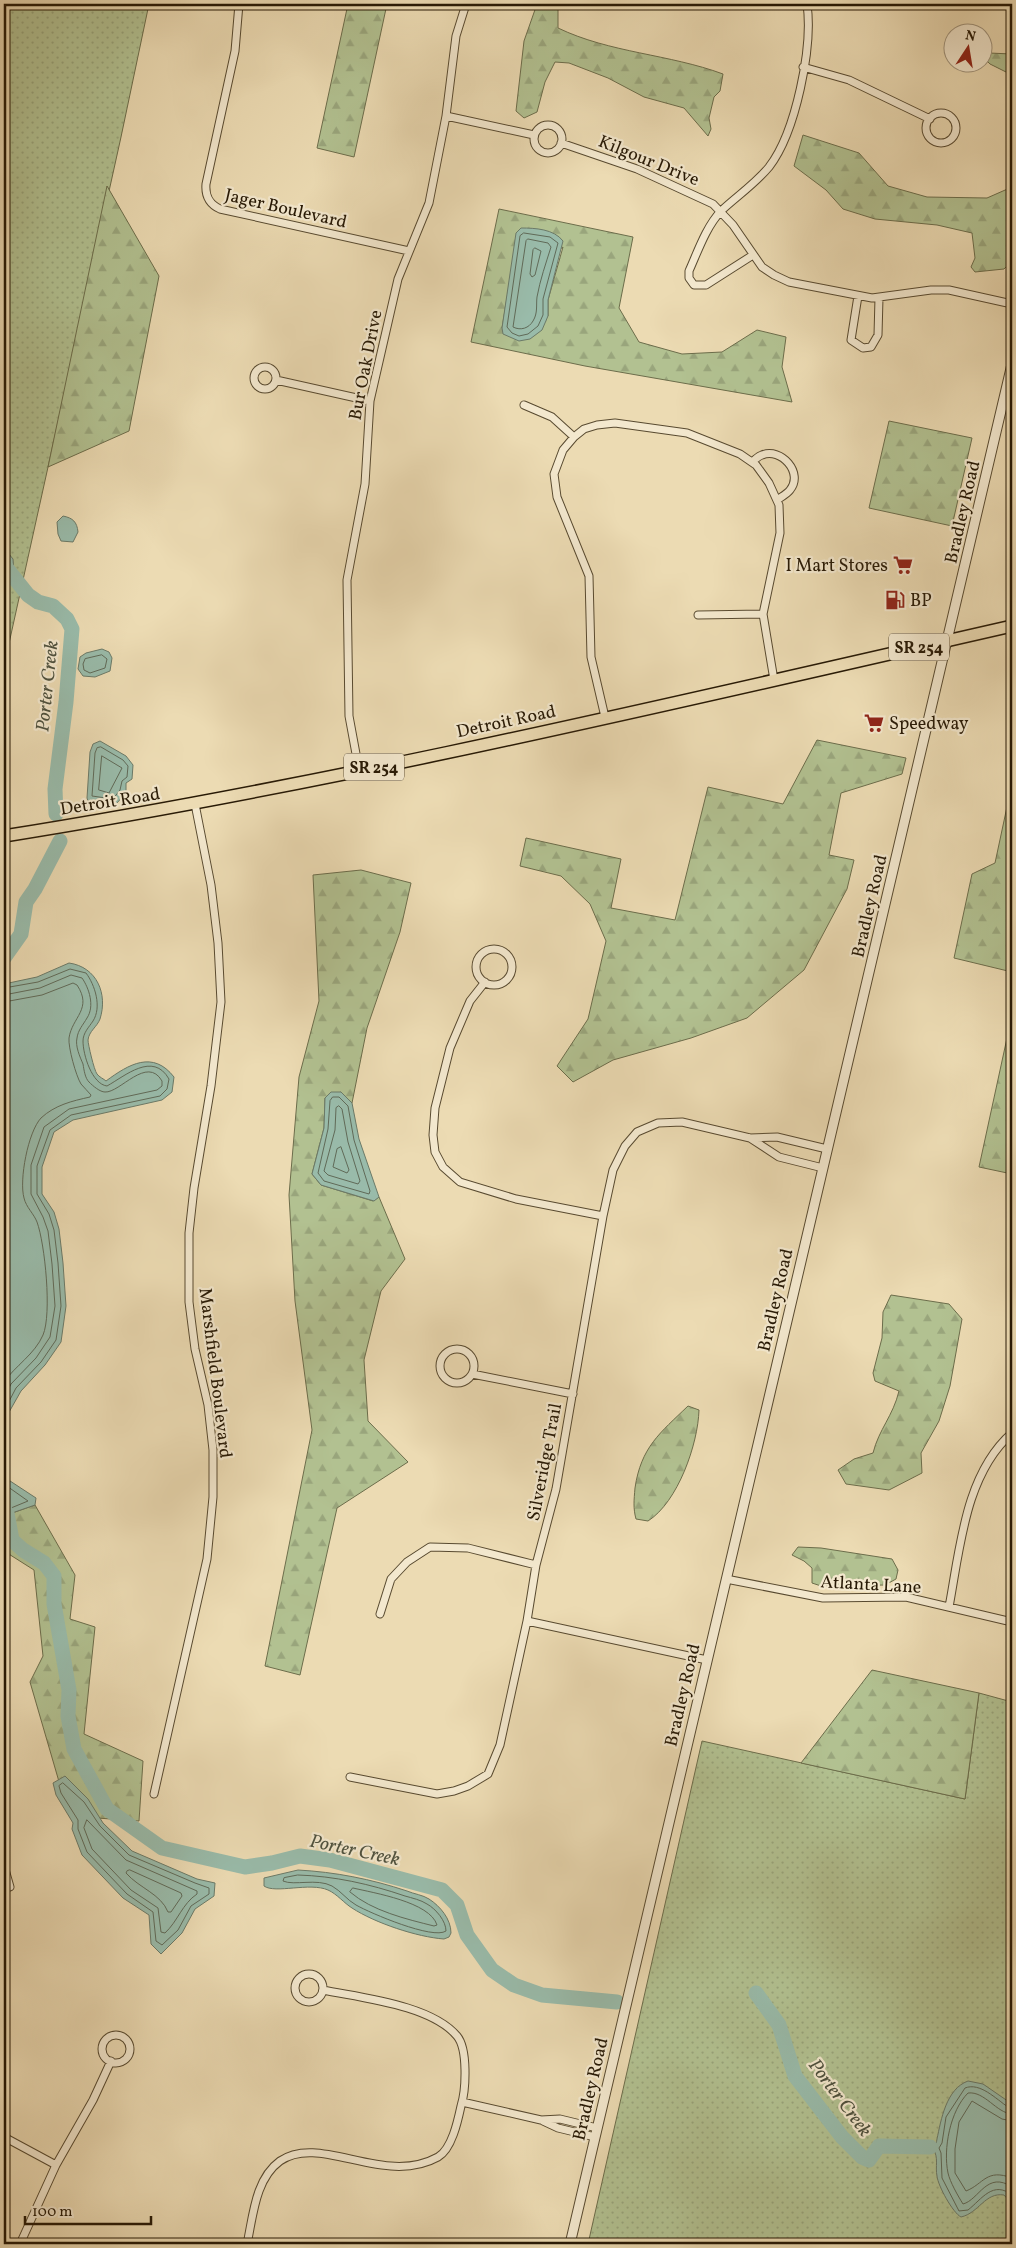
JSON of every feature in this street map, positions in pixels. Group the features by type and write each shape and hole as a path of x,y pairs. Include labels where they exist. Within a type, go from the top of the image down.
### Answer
{"main road":[{"name":"Detroit Road","path":"4,836 195,804 359,770 1012,626"}],"street":[{"name":"Jager Boulevard","path":"240,4 234,56 206,184 209,201 220,209 409,251"},
{"name":"Bur Oak Drive","path":"359,770 349,716 347,580 365,484 370,401 396,286 429,203 446,116 456,36 466,4"},
{"path":"721,4 729,4"},
{"path":"735,4 750,4"},
{"path":"753,255 706,285 698,286 691,282 688,274 710,226 722,211 759,178 779,151 792,122 809,32 807,4"},
{"path":"803,67 856,83 930,119"},
{"path":"938,113 952,117 956,126 954,136 946,142 933,140 926,128 930,119 938,113"},
{"path":"446,116 534,135"},
{"path":"543,125 553,125 560,132 561,143 554,152 544,153 534,144 534,135 536,130 543,125"},
{"name":"Kilgour Drive","path":"561,143 637,169 708,201 722,211 753,255 768,272 781,279 858,296 879,298 931,290 948,290 1012,304"},
{"path":"858,296 851,340 863,348 871,347 877,340 879,298"},
{"name":"Bradley Road","path":"570,2244 1012,364"},
{"path":"276,380 370,401"},
{"path":"524,405 552,417 574,437"},
{"path":"605,717 591,657 589,576 557,498 554,474 563,450 584,429 615,423 687,433 740,454 756,465 769,483 780,505 780,533 763,614 774,680"},
{"path":"752,462 762,455 777,454 784,458 794,475 790,490 777,500"},
{"path":"698,615 763,614"},
{"name":"Marshfield Boulevard","path":"154,1794 207,1559 213,1496 213,1450 208,1405 195,1349 189,1302 189,1233 212,1086 221,1002 218,943 212,895 195,804"},
{"path":"490,949 503,950 511,959 512,970 510,976 502,983 496,985 485,982 480,978 476,967 480,955 490,949"},
{"path":"485,982 470,1001 450,1048 435,1108 433,1135 435,1152 443,1167 460,1182 516,1199 603,1216"},
{"name":"Silveridge Trail","path":"350,1777 437,1794 454,1792 488,1774 500,1745 527,1621 536,1565 556,1489 603,1216 613,1170 625,1146 637,1132 658,1123 682,1122 750,1138 777,1138 827,1149"},
{"name":"Silveridge Trail","path":"750,1138 779,1157 823,1168"},
{"path":"454,1349 465,1350 472,1358 474,1369 472,1374 463,1382 452,1382 442,1375 441,1359 448,1351 454,1349"},
{"path":"472,1374 573,1394"},
{"path":"950,1607 965,1522 979,1480 1002,1443 1012,1434"},
{"path":"380,1614 391,1579 407,1562 430,1547 468,1548 536,1565"},
{"name":"Atlanta Lane","path":"726,1579 823,1598 906,1598 1012,1622"},
{"path":"527,1621 707,1660"},
{"path":"4,1866 10,1887"},
{"path":"247,2244 258,2193 267,2175 279,2162 295,2154 315,2152 390,2167 405,2167 424,2164 441,2156 453,2136 462,2102 466,2068 459,2037 439,2019 410,2009 323,1990"},
{"path":"20,2244 56,2166 94,2100 111,2062"},
{"path":"462,2102 540,2120 560,2119 596,2133"},
{"path":"4,2137 56,2166"}],"green space":[{"path":"4,4 149,4 4,666"},
{"path":"348,4 387,4 354,157 317,148"},
{"path":"537,4 558,4 558,28 578,36 598,43 703,67 723,74 720,91 714,97 709,118 711,129 708,136 684,108 644,97 608,78 569,63 555,62 545,82 537,112 524,118 516,111 524,41"},
{"path":"994,53 1012,54 1012,75 994,66"},
{"path":"803,135 859,153 888,186 927,197 987,198 1012,187 1012,261 1004,269 975,272 971,267 975,258 972,233 937,225 875,219 843,209 826,190 794,166"},
{"path":"107,186 159,276 129,431 48,467"},
{"path":"499,209 633,237 619,308 639,342 682,354 722,352 757,330 786,337 782,367 792,402 585,366 471,342","holes":["563,247 548,300 548,316 502,328 509,286"]},
{"path":"889,421 972,438 952,526 869,508"},
{"path":"817,740 906,758 902,774 841,793 829,855 854,860 847,889 804,970 747,1018 691,1038 613,1060 573,1082 557,1066 588,1019 606,941 590,904 561,876 520,866 526,838 621,859 611,908 675,920 708,787 783,804"},
{"path":"1011,788 1012,972 954,958 972,874 995,863"},
{"path":"361,870 411,883 400,932 367,1028 352,1103 341,1092 325,1098 324,1128 312,1174 321,1185 373,1201 379,1197 405,1259 381,1291 364,1360 368,1421 408,1462 337,1508 300,1675 265,1666 312,1430 295,1301 289,1195 299,1077 319,1001 313,875"},
{"path":"1012,1015 1012,1174 979,1167"},
{"path":"891,1295 949,1304 962,1319 950,1386 939,1421 921,1453 922,1473 889,1490 846,1484 838,1470 854,1459 873,1453 899,1391 875,1381 873,1373 882,1338 883,1312"},
{"path":"688,1406 699,1410 695,1439 684,1471 677,1486 659,1512 648,1521 636,1519 634,1508 635,1488 647,1451 669,1424"},
{"path":"35,1505 75,1575 70,1619 95,1627 84,1734 143,1761 139,1821 69,1816 30,1682 43,1656 34,1570 4,1551 4,1513 12,1513"},
{"path":"798,1547 821,1548 892,1559 898,1570 896,1579 885,1585 821,1586 812,1583 812,1568 804,1561 792,1555"},
{"path":"872,1670 979,1693 965,1799 801,1763"},
{"path":"979,1693 1012,1702 1012,2244 588,2244 702,1741 965,1799"}],"water":[{"path":"521,228 549,232 555,234 563,241 548,300 548,316 542,330 530,339 519,341 503,334 502,328 516,233"},
{"path":"63,516 72,519 77,526 78,532 73,542 61,541 58,534 57,522"},
{"path":"4,548 13,559 14,574 32,594 41,599 36,606 17,589 5,573"},
{"path":"102,649 109,652 112,658 110,671 95,677 83,676 78,669 80,657 86,653"},
{"path":"100,741 126,756 133,765 132,779 126,783 126,793 116,804 88,801 87,798 90,752 93,744"},
{"path":"69,963 87,970 98,983 101,991 102,1010 100,1019 88,1040 97,1074 106,1081 132,1065 149,1062 158,1064 174,1077 172,1092 162,1100 73,1120 54,1132 42,1167 42,1194 54,1212 59,1229 66,1306 61,1342 45,1365 21,1391 4,1421 4,984 37,977"},
{"path":"331,1092 341,1092 352,1103 359,1139 379,1197 374,1201 321,1185 312,1174 324,1128 325,1098"},
{"path":"4,1477 36,1498 35,1505 12,1513 4,1513"},
{"path":"65,1776 88,1799 103,1823 132,1851 197,1879 215,1883 214,1896 195,1909 182,1933 161,1954 151,1944 149,1915 123,1898 82,1855 72,1829 73,1823 56,1795 53,1783"},
{"path":"298,1870 326,1872 353,1877 424,1896 444,1913 451,1928 451,1933 449,1937 444,1939 433,1938 396,1928 361,1914 328,1890 321,1888 276,1889 264,1886 264,1878"},
{"path":"968,2081 983,2084 1012,2104 1012,2204 1004,2195 997,2195 961,2217 950,2205 940,2186 936,2155 933,2149 937,2142 943,2114 950,2098 954,2091"}],"waterway":[{"name":"Porter Creek","path":"4,565 28,595 38,602 53,606 67,619 72,629 66,702 55,789 56,814"},
{"name":"Porter Creek","path":"4,958 21,934 26,902 35,889 60,841"},
{"name":"Porter Creek","path":"4,1510 7,1513 12,1540 23,1550 44,1563 54,1576 54,1604 69,1690 68,1716 74,1749 107,1809 162,1848 245,1867 300,1856 330,1860 442,1890 457,1905 467,1935 492,1970 514,1985 542,1995 617,2002"},
{"name":"Porter Creek","path":"756,1993 779,2025 795,2076 842,2137 862,2157 869,2160 879,2146 930,2147"}],"place":[{"name":"I Mart Stores","path":"903,565"},
{"name":"BP","path":"895,600"},
{"name":"Speedway","path":"874,723"}]}
